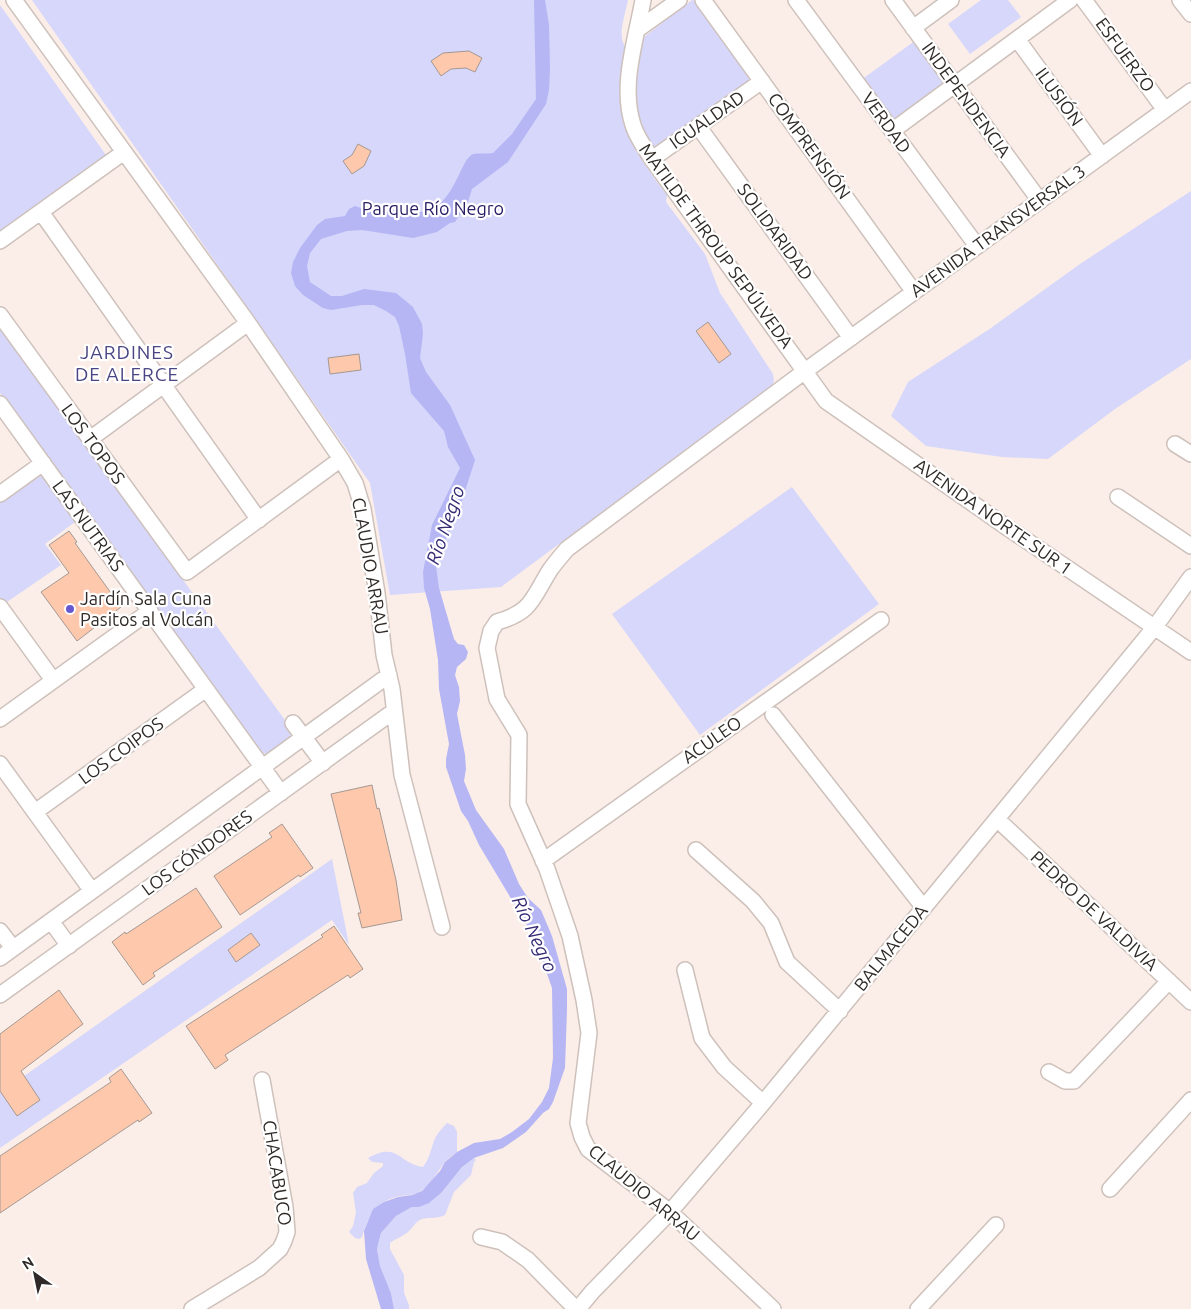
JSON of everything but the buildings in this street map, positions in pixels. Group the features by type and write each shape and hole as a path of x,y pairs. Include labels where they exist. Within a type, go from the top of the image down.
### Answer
{"street":[{"name":"CLAUDIO ARRAU","path":"14,0 248,323 341,459 355,483 363,509 377,593 384,655 389,675 402,775 442,927"},
{"name":"MATILDE THROUP SEPÚLVEDA","path":"643,0 628,83 629,108 637,135 652,159 805,372"},
{"path":"637,30 679,0"},
{"name":"COMPRENSIÓN","path":"703,0 914,292"},
{"name":"VERDAD","path":"796,0 977,246"},
{"name":"INDEPENDENCIA","path":"893,0 1040,201"},
{"path":"913,28 951,0"},
{"path":"892,131 1070,0"},
{"name":"ESFUERZO","path":"1084,0 1165,110"},
{"path":"1180,0 1191,14"},
{"name":"ILUSIÓN","path":"1017,39 1102,156"},
{"name":"IGUALDAD","path":"652,159 762,81"},
{"name":"AVENIDA TRANSVERSAL 3","path":"487,648 491,631 497,622 513,617 529,606 539,592 550,570 567,549 851,338 1191,91"},
{"name":"SOLIDARIDAD","path":"698,126 851,338"},
{"path":"0,241 124,152"},
{"path":"41,212 259,520 341,459"},
{"name":"LOS TOPOS","path":"0,315 187,572 259,520"},
{"path":"90,439 248,323"},
{"name":"AVENIDA NORTE SUR 1","path":"805,372 826,401 1191,652"},
{"name":"LAS NUTRIAS","path":"0,404 282,792"},
{"path":"1175,444 1191,454"},
{"path":"0,494 43,463"},
{"path":"1118,497 1191,546"},
{"name":"BALMACEDA","path":"577,1309 670,1212 840,1011 1154,628 1191,577"},
{"path":"0,607 53,680"},
{"path":"0,719 150,611"},
{"name":"ACULEO","path":"543,860 881,620"},
{"name":"CLAUDIO ARRAU","path":"487,648 497,699 519,735 518,804 543,860 570,936 587,1016 589,1033 578,1123 582,1137 588,1149 670,1212 773,1309"},
{"name":"LOS CÓNDORES","path":"0,958 389,675"},
{"name":"LOS COIPOS","path":"35,812 206,689"},
{"name":"LOS CÓNDORES","path":"0,995 394,711"},
{"path":"773,715 924,908"},
{"path":"294,723 323,763"},
{"path":"0,764 92,891"},
{"name":"PEDRO DE VALDIVIA","path":"997,819 1191,1002"},
{"path":"696,850 753,901 771,922 787,962 840,1011"},
{"path":"50,921 68,946"},
{"path":"0,930 13,948"},
{"path":"685,970 702,1038 724,1067 763,1102"},
{"path":"1049,1072 1065,1081 1074,1081 1169,981"},
{"name":"CHACABUCO","path":"192,1309 260,1268 280,1250 287,1232 285,1207 262,1080"},
{"path":"1110,1189 1191,1100"},
{"path":"918,1309 996,1225"},
{"path":"481,1237 502,1242 528,1260 577,1309"}],"green space":[{"name":"Parque Río Negro","path":"32,0 628,0 622,30 626,54 620,91 621,106 628,134 642,160 667,195 666,202 705,254 720,293 773,374 774,381 771,387 501,587 390,595 370,483"},
{"path":"692,0 696,1 751,73 750,84 656,149 652,148 640,120 636,94 636,81 644,37"},
{"path":"981,0 1008,0 1021,17 970,54 948,24"},
{"path":"0,5 106,155 0,232"},
{"path":"916,40 946,84 894,122 861,80"},
{"path":"1191,191 1191,359 1115,409 1048,459 1002,457 926,446 891,416 908,382 991,328 1080,264"},
{"path":"0,328 290,727 291,738 269,754 262,753 259,750 0,393"},
{"path":"40,476 44,478 75,522 45,544 61,565 4,604 0,598 0,503"},
{"path":"792,487 879,604 700,735 612,614"},
{"path":"332,859 349,945 332,920 0,1148 0,1093"},
{"path":"447,1123 454,1126 457,1132 457,1152 446,1161 429,1184 420,1192 392,1198 379,1205 371,1216 362,1237 359,1239 355,1238 349,1232 353,1226 356,1212 353,1193 357,1187 367,1183 374,1173 383,1166 383,1163 372,1162 368,1158 378,1153 392,1152 408,1162 423,1167 428,1159 435,1138"},
{"path":"474,1158 476,1160 471,1175 454,1192 445,1215 420,1220 408,1232 390,1243 390,1249 404,1275 404,1293 409,1305 409,1309 394,1309 391,1293 380,1266 377,1249 381,1233 396,1216 412,1207 419,1207 442,1192 462,1167"}],"water":[{"name":"Río Negro","path":"534,0 545,0 549,25 549,90 546,104 508,162 472,189 468,202 455,222 450,223 437,232 413,238 362,230 347,231 321,239 310,253 307,266 310,282 331,296 342,296 364,289 396,293 413,307 422,324 423,334 420,358 426,372 450,405 475,460 456,519 435,559 439,588 454,639 458,644 464,645 468,652 466,659 457,667 455,675 459,687 460,701 457,714 465,755 466,769 464,781 476,810 504,849 519,884 528,898 541,910 552,936 567,989 565,1068 549,1109 526,1132 503,1148 474,1158 462,1167 442,1192 429,1203 419,1207 412,1207 396,1216 381,1233 377,1249 380,1266 391,1293 394,1309 381,1309 366,1259 364,1231 373,1209 384,1202 422,1191 440,1171 445,1162 457,1152 474,1143 500,1139 529,1119 542,1102 549,1088 553,1058 552,988 534,937 461,811 446,767 449,744 439,689 438,660 430,609 424,588 423,572 432,525 460,468 448,447 444,431 411,393 405,354 399,326 395,317 374,305 331,310 323,308 303,295 295,286 291,273 293,262 300,248 317,225 325,219 345,216 349,209 355,206 424,212 434,208 450,192 468,158 473,154 493,153 512,134 536,99"}],"place":[{"name":"Jardín Sala Cuna Pasitos al Volcán","path":"70,609"}],"district":[{"name":"JARDINES DE ALERCE","path":"127,363"}]}
